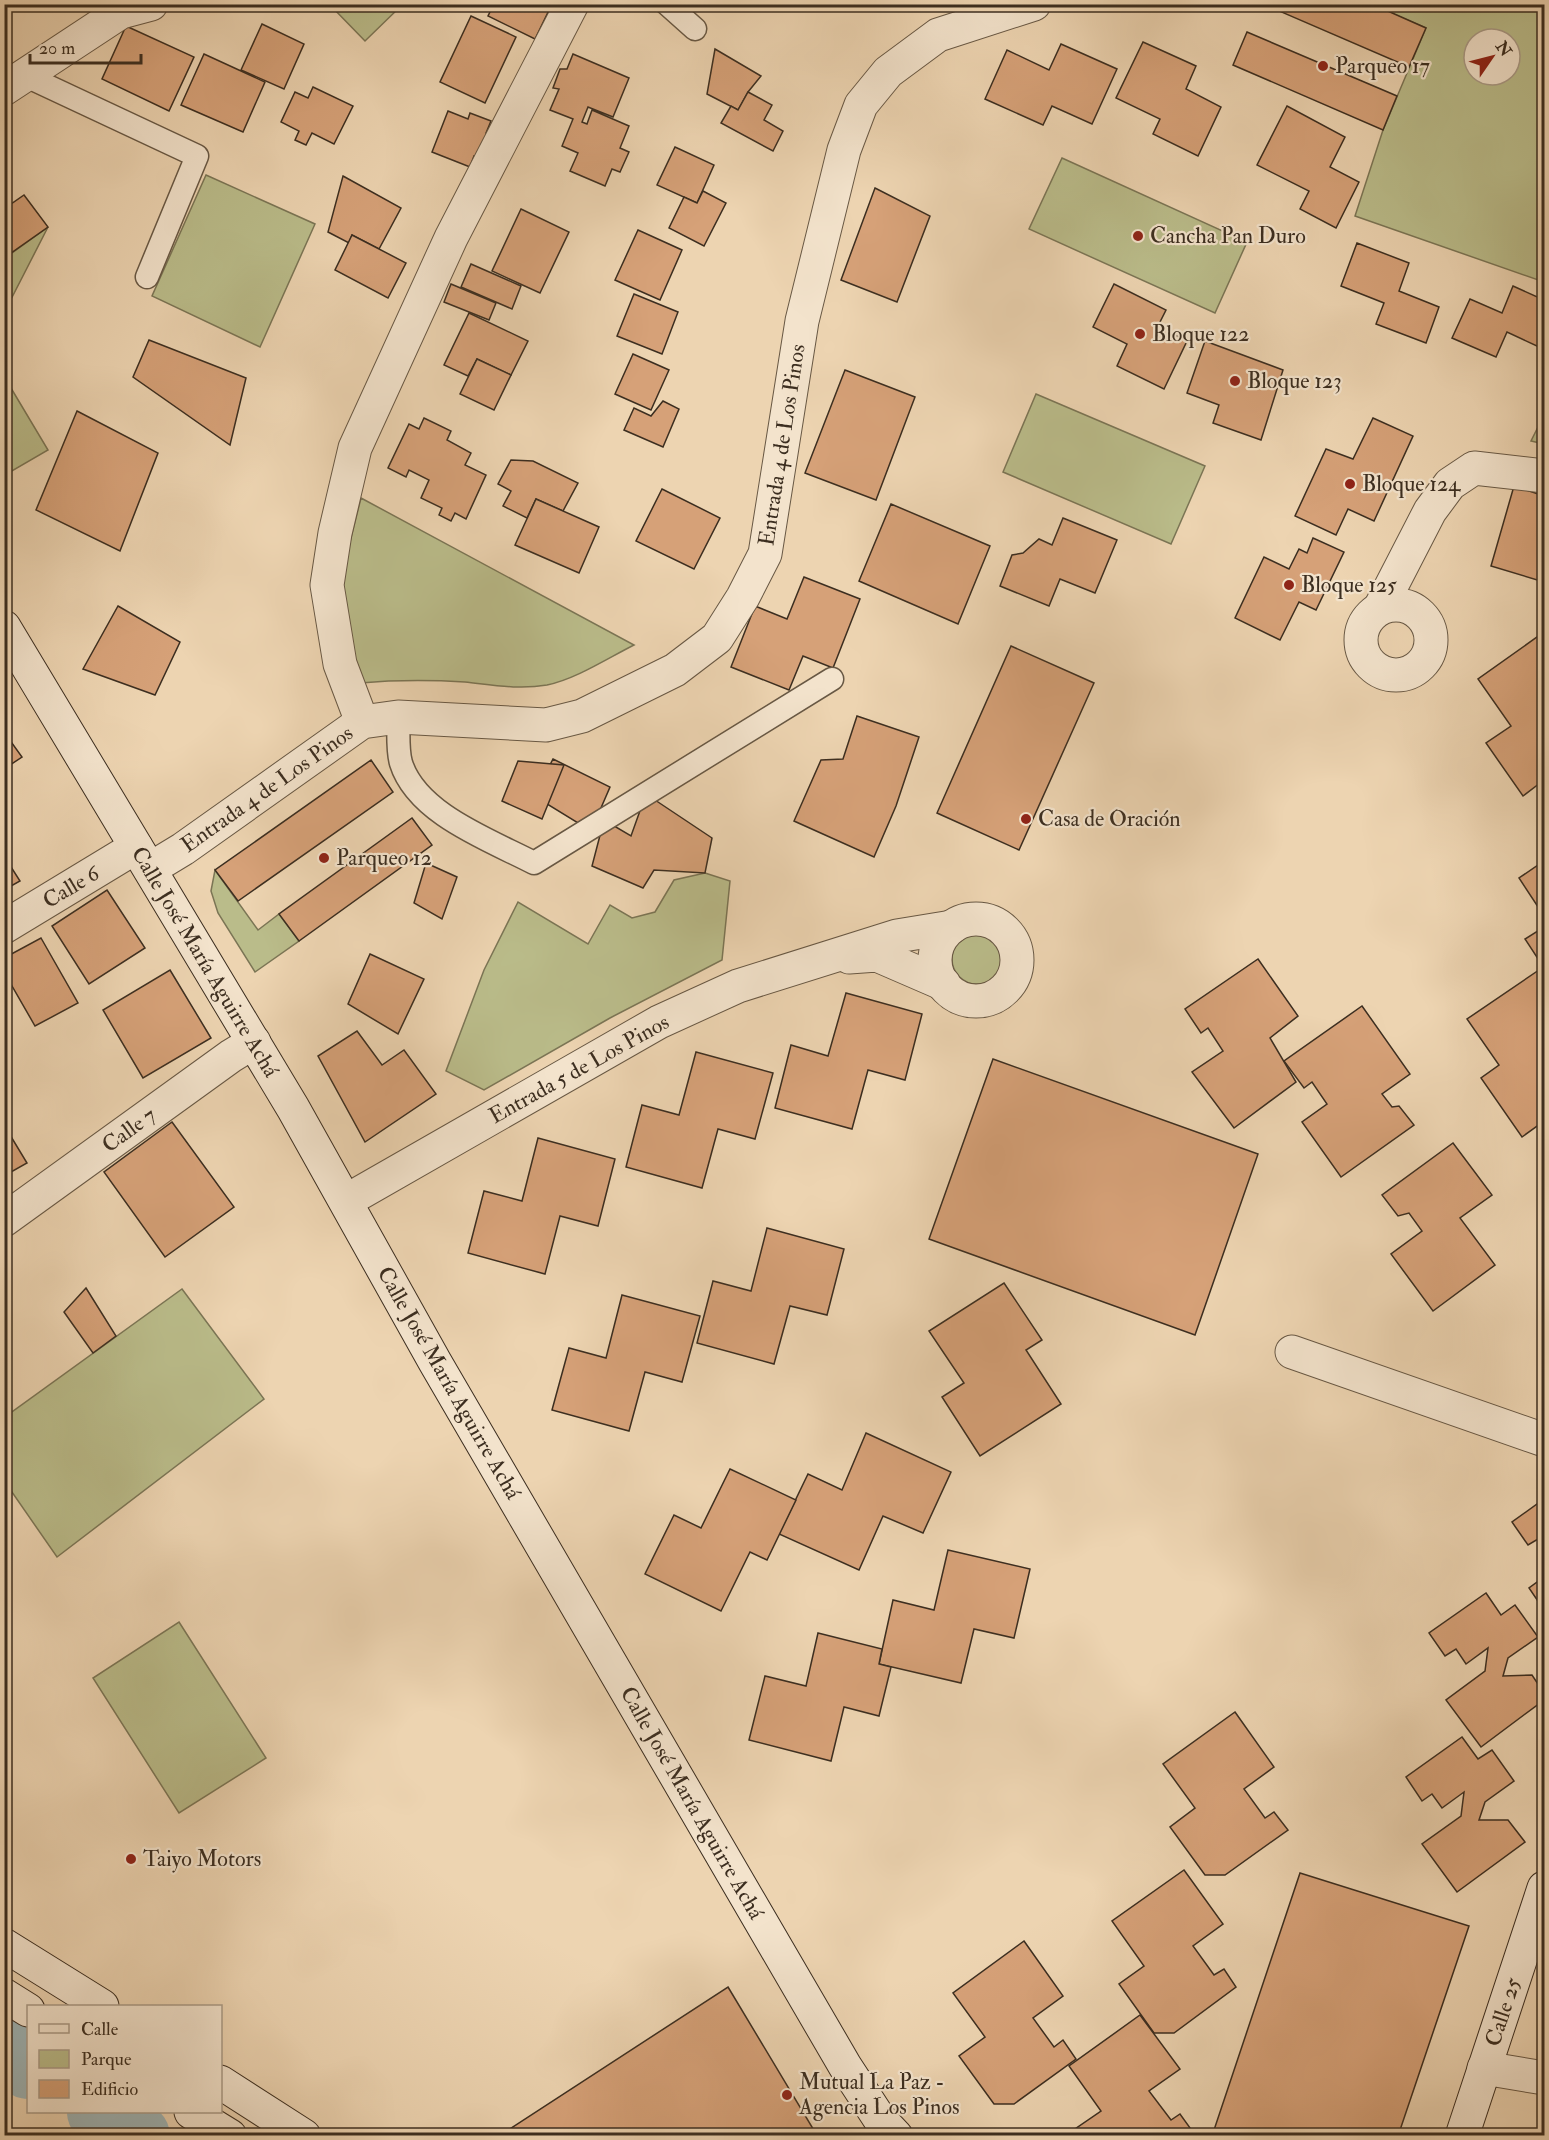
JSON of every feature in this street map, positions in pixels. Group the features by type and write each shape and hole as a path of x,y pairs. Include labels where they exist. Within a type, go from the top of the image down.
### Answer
{"street":[{"path":"14,82 121,12 151,4"},
{"path":"362,722 340,664 327,585 335,533 355,448 451,238 572,4"},
{"name":"Entrada 4 de Los Pinos","path":"143,858 183,849 362,722 398,717 546,725 582,716 675,670 717,638 743,597 765,554 802,321 844,150 861,105 888,72 938,35 1034,4"},
{"path":"1380,608 1430,511 1450,484 1474,468 1545,476"},
{"name":"Calle José María Aguirre Achá","path":"7,637 254,1042 435,1362 845,2066 879,2118 896,2136"},
{"name":"Calle 6","path":"4,927 143,858"},
{"name":"Entrada 5 de Los Pinos","path":"346,1201 659,1022 738,986 823,959 897,936 952,927 964,921 977,919 989,921 1001,927 1010,936 1016,950 1018,964 1014,977 1006,989 994,997 981,1001 967,1000 954,995 944,984 877,955 823,959"},
{"path":"944,984 937,973 937,948 943,935 952,927"},
{"name":"Calle 7","path":"4,1220 231,1056 254,1042"},
{"path":"1292,1352 1545,1440"},
{"name":"Calle 25","path":"1462,2136 1545,1888"},
{"path":"4,1944 99,2005"},
{"path":"4,1995 27,2009"},
{"path":"1484,2068 1545,2079"},
{"path":"222,2083 304,2136"},
{"path":"193,2113 230,2136"}],"lane":[{"path":"667,4 695,29"},
{"path":"14,82 197,156 147,277"},
{"path":"398,717 401,763 416,791 452,821 534,863 832,679"}],"green space":[{"path":"337,5 402,5 365,41 333,8"},
{"path":"1372,5 1544,5 1544,282 1355,216 1383,130 1426,28"},
{"name":"Cancha Pan Duro","path":"1062,158 1247,242 1215,313 1029,229"},
{"path":"206,175 315,224 260,347 152,296"},
{"path":"48,227 5,311 5,258"},
{"path":"5,378 48,450 5,475"},
{"path":"1036,394 1205,466 1171,544 1003,472"},
{"path":"1544,415 1544,444 1531,441"},
{"path":"361,498 634,645 580,673 547,685 516,687 426,681 360,683 341,587"},
{"path":"215,870 258,930 279,914 299,941 255,972 218,913 211,891"},
{"path":"705,873 730,881 722,960 610,1018 484,1090 446,1071 484,970 518,902 588,944 610,905 632,918 655,912 674,880"},
{"path":"977,934 986,936 997,945 1002,959 1000,968 991,979 977,984 968,982 957,973 952,959 954,950 963,939"},
{"path":"182,1289 264,1399 57,1557 5,1482 5,1417"},
{"path":"179,1622 266,1758 179,1813 93,1678"}],"building":[{"path":"54,4 67,4 58,11"},
{"path":"494,4 552,4 535,39 488,16"},
{"path":"1263,4 1372,4 1426,28 1409,67"},
{"path":"471,16 516,37 485,103 440,82"},
{"path":"262,24 304,44 284,89 241,70"},
{"path":"126,26 194,57 169,111 102,79"},
{"path":"1247,32 1397,96 1383,130 1233,65"},
{"path":"1143,42 1196,66 1186,89 1221,107 1198,156 1153,134 1160,119 1116,98"},
{"path":"1061,44 1117,69 1092,124 1052,106 1043,125 985,99 1007,50 1049,70"},
{"path":"715,49 761,76 748,92 738,110 707,94"},
{"path":"204,54 265,82 243,132 181,105"},
{"path":"573,54 629,78 613,117 588,107 582,122 587,124 592,110 629,126 620,148 629,152 620,172 612,169 605,186 570,171 578,153 562,146 573,119 550,110 559,89 553,88 560,69 567,69"},
{"path":"313,87 353,106 334,144 312,133 306,145 295,140 299,131 281,122 295,92 308,98"},
{"path":"748,92 772,105 764,120 783,131 773,151 721,123 731,106 738,110"},
{"path":"1287,106 1345,137 1330,167 1359,182 1336,228 1300,209 1309,191 1257,165"},
{"path":"448,111 468,119 470,113 491,121 486,133 497,137 487,161 474,156 470,167 432,152"},
{"path":"675,147 714,165 697,203 657,185"},
{"path":"343,176 401,208 379,249 352,235 349,243 328,232"},
{"path":"875,188 930,216 897,302 841,280"},
{"path":"703,191 726,203 704,246 669,228 684,197 697,203"},
{"path":"24,195 48,227 4,258 4,209"},
{"path":"521,209 569,232 540,293 492,271"},
{"path":"638,230 682,250 660,300 615,280"},
{"path":"352,235 406,263 388,298 335,270"},
{"path":"1357,243 1409,263 1399,291 1439,307 1426,343 1376,324 1384,303 1341,286"},
{"path":"471,264 521,286 512,309 461,287"},
{"path":"451,284 496,303 489,320 444,302"},
{"name":"Bloque 122","path":"1114,284 1166,310 1158,326 1187,341 1164,389 1117,366 1127,344 1093,327"},
{"path":"1513,286 1544,300 1544,335 1539,347 1507,332 1496,357 1452,338 1470,299 1502,313"},
{"path":"634,294 678,312 662,354 617,336"},
{"path":"469,313 528,341 511,375 477,359 468,376 444,365"},
{"path":"149,340 246,378 230,445 133,377"},
{"name":"Bloque 123","path":"1205,341 1283,370 1261,440 1213,423 1219,405 1187,393"},
{"path":"633,354 669,370 651,410 615,394"},
{"path":"477,359 511,375 494,410 460,394"},
{"path":"845,370 915,397 876,500 805,473"},
{"path":"663,401 679,409 663,447 624,430 634,408 651,416"},
{"path":"77,411 158,453 120,551 36,510"},
{"path":"424,418 451,431 447,440 471,453 465,465 486,475 466,519 455,513 451,521 439,515 442,508 421,498 429,480 409,470 406,477 388,468 409,424 419,429"},
{"name":"Bloque 124","path":"1373,418 1413,436 1374,521 1348,509 1336,535 1295,516 1326,449 1353,459"},
{"path":"511,460 533,461 578,483 563,511 536,499 527,518 503,506 511,491 498,484"},
{"path":"1514,486 1544,496 1544,582 1491,566"},
{"path":"662,489 720,518 694,569 636,541"},
{"path":"536,499 599,527 579,573 515,545"},
{"path":"891,504 990,546 958,624 859,581"},
{"path":"1063,518 1117,540 1095,593 1060,579 1049,606 1000,586 1012,555 1023,553 1039,539 1052,545"},
{"name":"Bloque 125","path":"1313,538 1344,552 1316,610 1299,602 1280,640 1235,618 1264,557 1289,569 1299,549 1307,553"},
{"path":"804,577 860,599 833,668 803,656 789,690 731,667 755,606 787,619"},
{"path":"118,606 180,642 155,695 83,669"},
{"path":"1544,632 1544,780 1523,796 1486,743 1511,726 1478,679"},
{"path":"1011,646 1094,683 1019,850 937,813"},
{"path":"857,716 919,737 896,806 874,857 794,821 821,760 843,759"},
{"path":"4,732 22,757 4,769"},
{"path":"553,759 610,787 591,831 534,796"},
{"path":"371,760 393,792 238,901 215,870"},
{"path":"518,761 564,765 542,819 502,801"},
{"path":"646,794 712,838 705,873 654,870 643,888 592,866 604,820 631,836"},
{"path":"412,818 432,845 299,941 279,914"},
{"path":"4,856 20,881 4,890"},
{"path":"1544,861 1544,916 1519,878"},
{"path":"426,863 457,877 442,919 414,903"},
{"path":"107,890 145,948 89,984 52,926"},
{"path":"1544,927 1544,968 1525,939"},
{"path":"41,938 78,1003 35,1026 4,972 4,958"},
{"path":"370,954 424,979 398,1034 348,1004"},
{"path":"1258,959 1298,1016 1270,1038 1296,1082 1234,1128 1192,1072 1223,1051 1208,1028 1201,1033 1185,1009"},
{"path":"170,970 211,1038 143,1078 103,1010"},
{"path":"1539,970 1544,978 1544,1121 1522,1137 1481,1078 1499,1065 1467,1019"},
{"path":"846,993 922,1014 905,1080 868,1070 852,1129 775,1108 791,1045 828,1056"},
{"path":"1362,1006 1410,1074 1382,1094 1392,1107 1399,1106 1414,1125 1341,1177 1302,1122 1327,1104 1312,1082 1304,1088 1284,1061"},
{"path":"357,1031 382,1065 404,1050 436,1094 365,1142 318,1056"},
{"path":"696,1052 773,1073 755,1139 718,1129 702,1188 626,1167 642,1105 679,1115"},
{"path":"993,1059 1258,1154 1195,1335 929,1239"},
{"path":"172,1122 234,1207 165,1257 104,1172"},
{"path":"4,1125 27,1163 4,1176"},
{"path":"538,1138 615,1159 598,1226 560,1216 545,1274 468,1253 484,1191 522,1201"},
{"path":"1453,1143 1492,1195 1460,1218 1495,1265 1433,1311 1391,1254 1422,1231 1409,1213 1398,1216 1382,1195"},
{"path":"767,1228 844,1249 827,1315 790,1306 774,1364 697,1343 713,1281 751,1291"},
{"path":"1004,1283 1042,1340 1026,1350 1061,1404 980,1456 942,1397 964,1383 929,1331"},
{"path":"86,1288 116,1336 93,1353 64,1312"},
{"path":"622,1295 700,1316 682,1382 645,1372 629,1431 552,1410 569,1348 606,1358"},
{"path":"866,1433 951,1472 923,1533 883,1516 859,1570 779,1534 808,1474 842,1490"},
{"path":"730,1469 796,1500 767,1560 750,1552 721,1611 645,1574 674,1515 701,1528"},
{"path":"1544,1499 1544,1547 1538,1539 1528,1545 1512,1522"},
{"path":"948,1550 1030,1569 1014,1638 974,1629 961,1683 879,1664 893,1600 934,1610"},
{"path":"1544,1577 1544,1610 1529,1588"},
{"path":"1486,1593 1501,1615 1515,1605 1538,1637 1508,1658 1503,1676 1532,1675 1544,1693 1544,1700 1481,1747 1446,1700 1485,1671 1488,1648 1466,1664 1456,1649 1445,1656 1429,1633"},
{"path":"818,1633 882,1649 879,1664 891,1667 879,1716 844,1707 831,1761 749,1740 765,1676 806,1686"},
{"path":"1235,1712 1274,1767 1244,1789 1265,1818 1274,1812 1288,1830 1225,1875 1205,1875 1170,1827 1195,1808 1163,1764"},
{"path":"1462,1737 1478,1759 1492,1750 1514,1781 1485,1802 1479,1820 1508,1820 1525,1842 1457,1892 1422,1844 1461,1816 1464,1792 1442,1808 1432,1794 1422,1801 1406,1777"},
{"path":"1184,1870 1223,1924 1193,1946 1214,1975 1224,1969 1236,1987 1174,2033 1154,2033 1119,1984 1144,1966 1112,1921"},
{"path":"1300,1873 1469,1926 1398,2136 1212,2136"},
{"path":"1024,1941 1063,1996 1033,2018 1054,2047 1063,2040 1076,2059 1014,2104 994,2104 959,2056 985,2037 953,1993"},
{"path":"728,1987 815,2132 813,2136 499,2136"},
{"path":"1140,2015 1180,2069 1149,2091 1171,2120 1180,2114 1193,2132 1188,2136 1080,2136 1075,2129 1101,2111 1069,2066"}],"waterway":[{"path":"4,2050 27,2065"},
{"path":"102,2113 137,2136"}],"place":[{"name":"Parqueo 17","path":"1323,66"},
{"name":"Cancha Pan Duro","path":"1138,236"},
{"name":"Bloque 122","path":"1140,334"},
{"name":"Bloque 123","path":"1235,381"},
{"name":"Bloque 124","path":"1350,484"},
{"name":"Bloque 125","path":"1289,585"},
{"name":"Casa de Oración","path":"1026,819"},
{"name":"Parqueo 12","path":"324,858"},
{"name":"Taiyo Motors","path":"131,1859"},
{"name":"Mutual La Paz - Agencia Los Pinos","path":"787,2095"}]}
